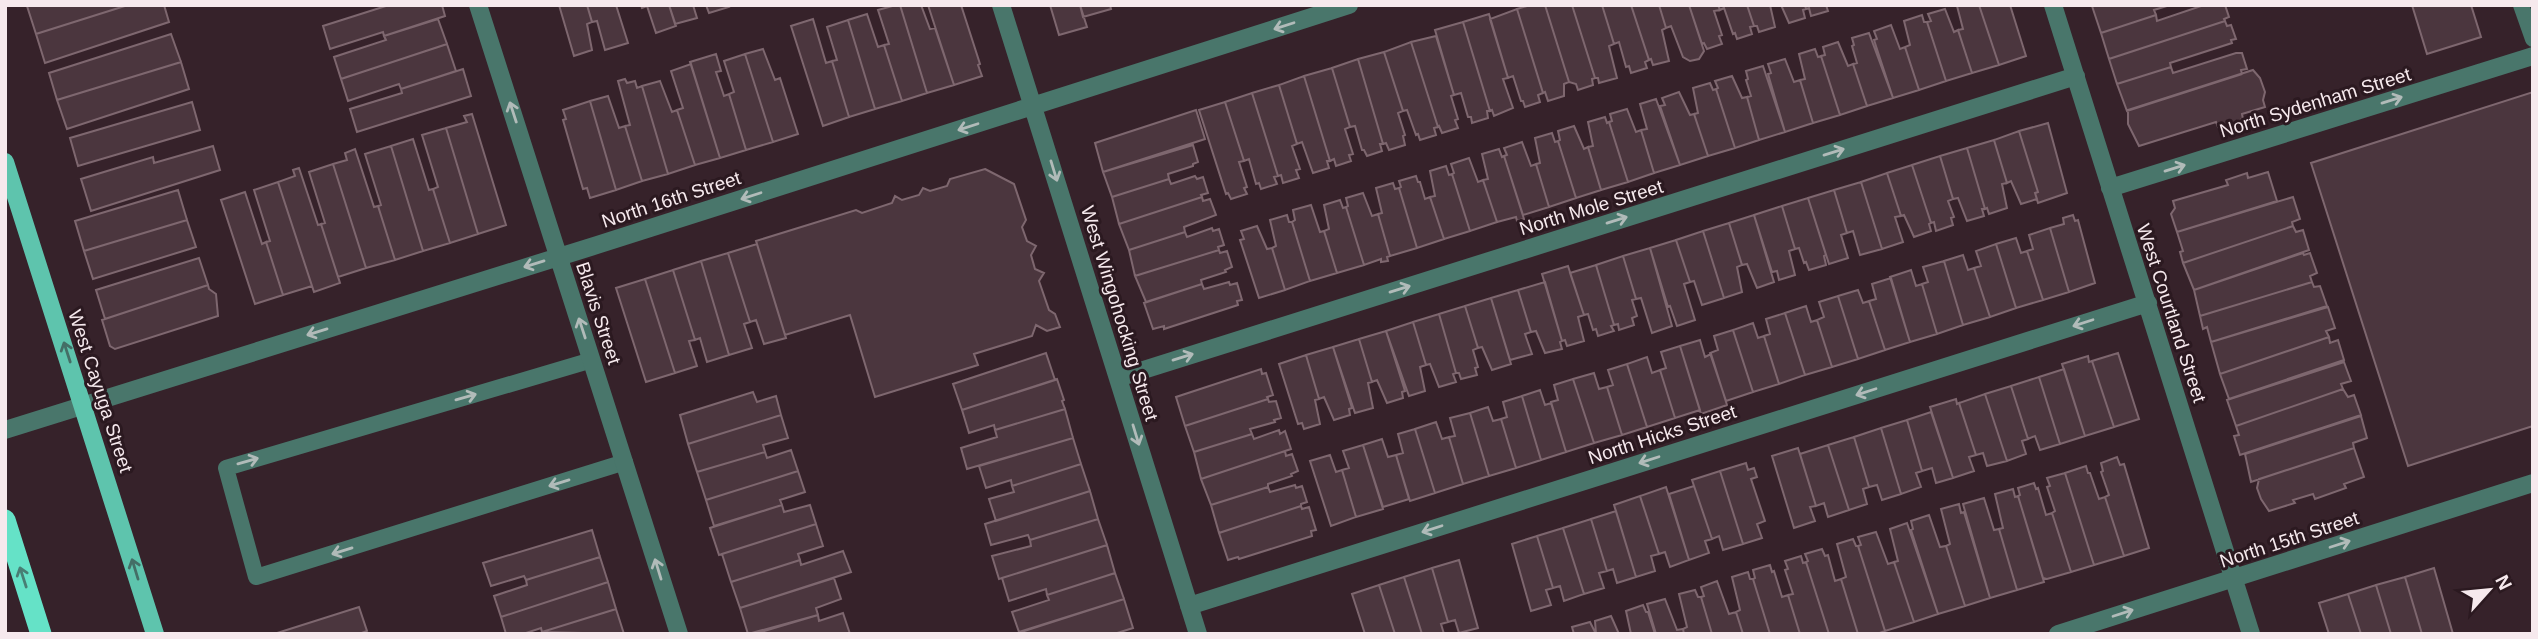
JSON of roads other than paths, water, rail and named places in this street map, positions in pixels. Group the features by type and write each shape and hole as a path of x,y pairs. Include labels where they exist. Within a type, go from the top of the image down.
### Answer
{"highway":[{"path":"5,520 41,634"}],"main road":[{"name":"West Cayuga Street","path":"5,162 155,634"}],"street":[{"name":"Blavis Street","path":"478,5 678,634"},
{"name":"West Wingohocking Street","path":"1001,5 1198,634"},
{"name":"North 16th Street","path":"5,430 560,257 1349,5"},
{"name":"West Courtland Street","path":"2053,5 2251,634"},
{"name":"North Sydenham Street","path":"2110,188 2533,56"},
{"name":"North Mole Street","path":"1118,378 2076,76"},
{"name":"North Hicks Street","path":"1189,606 2148,303"},
{"name":"North 15th Street","path":"2058,634 2533,483"}],"lane":[{"path":"2521,5 2533,38"},
{"path":"592,360 226,467 256,577 625,463"}]}
